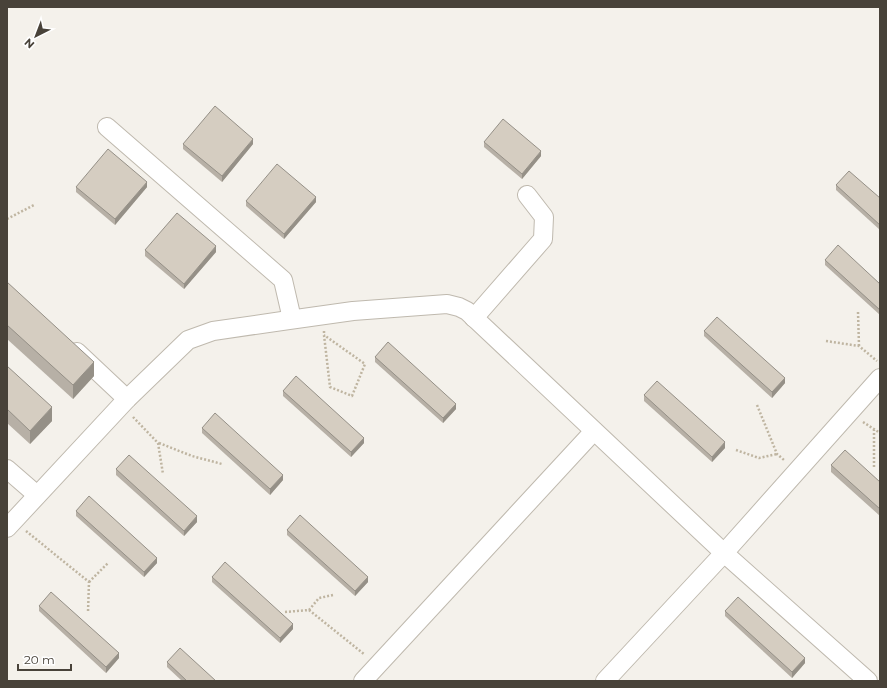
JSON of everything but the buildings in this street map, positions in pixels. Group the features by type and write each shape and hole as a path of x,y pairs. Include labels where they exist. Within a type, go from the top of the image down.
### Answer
{"street":[{"path":"107,127 283,280 292,319"},
{"path":"474,318 543,239 544,217 527,195"},
{"path":"10,524 124,403 188,340 213,331 292,319 353,311 447,304 459,307 474,318 724,553 868,681"},
{"path":"64,339 124,403"},
{"path":"606,681 724,553 880,378"},
{"path":"363,681 594,431"},
{"path":"7,469 37,496"}],"path":[{"path":"7,219 34,205"},
{"path":"858,312 859,346"},
{"path":"322,315 324,335 330,387 352,396 365,364 324,335"},
{"path":"826,341 859,346 880,364"},
{"path":"124,403 158,443 192,456 222,464"},
{"path":"757,405 777,454 797,471"},
{"path":"874,430 874,467"},
{"path":"158,443 163,474"},
{"path":"736,450 759,458 777,454"},
{"path":"10,524 89,582"},
{"path":"88,612 89,582 108,562"},
{"path":"309,610 319,598 333,595"},
{"path":"285,612 309,610 377,665"}]}
